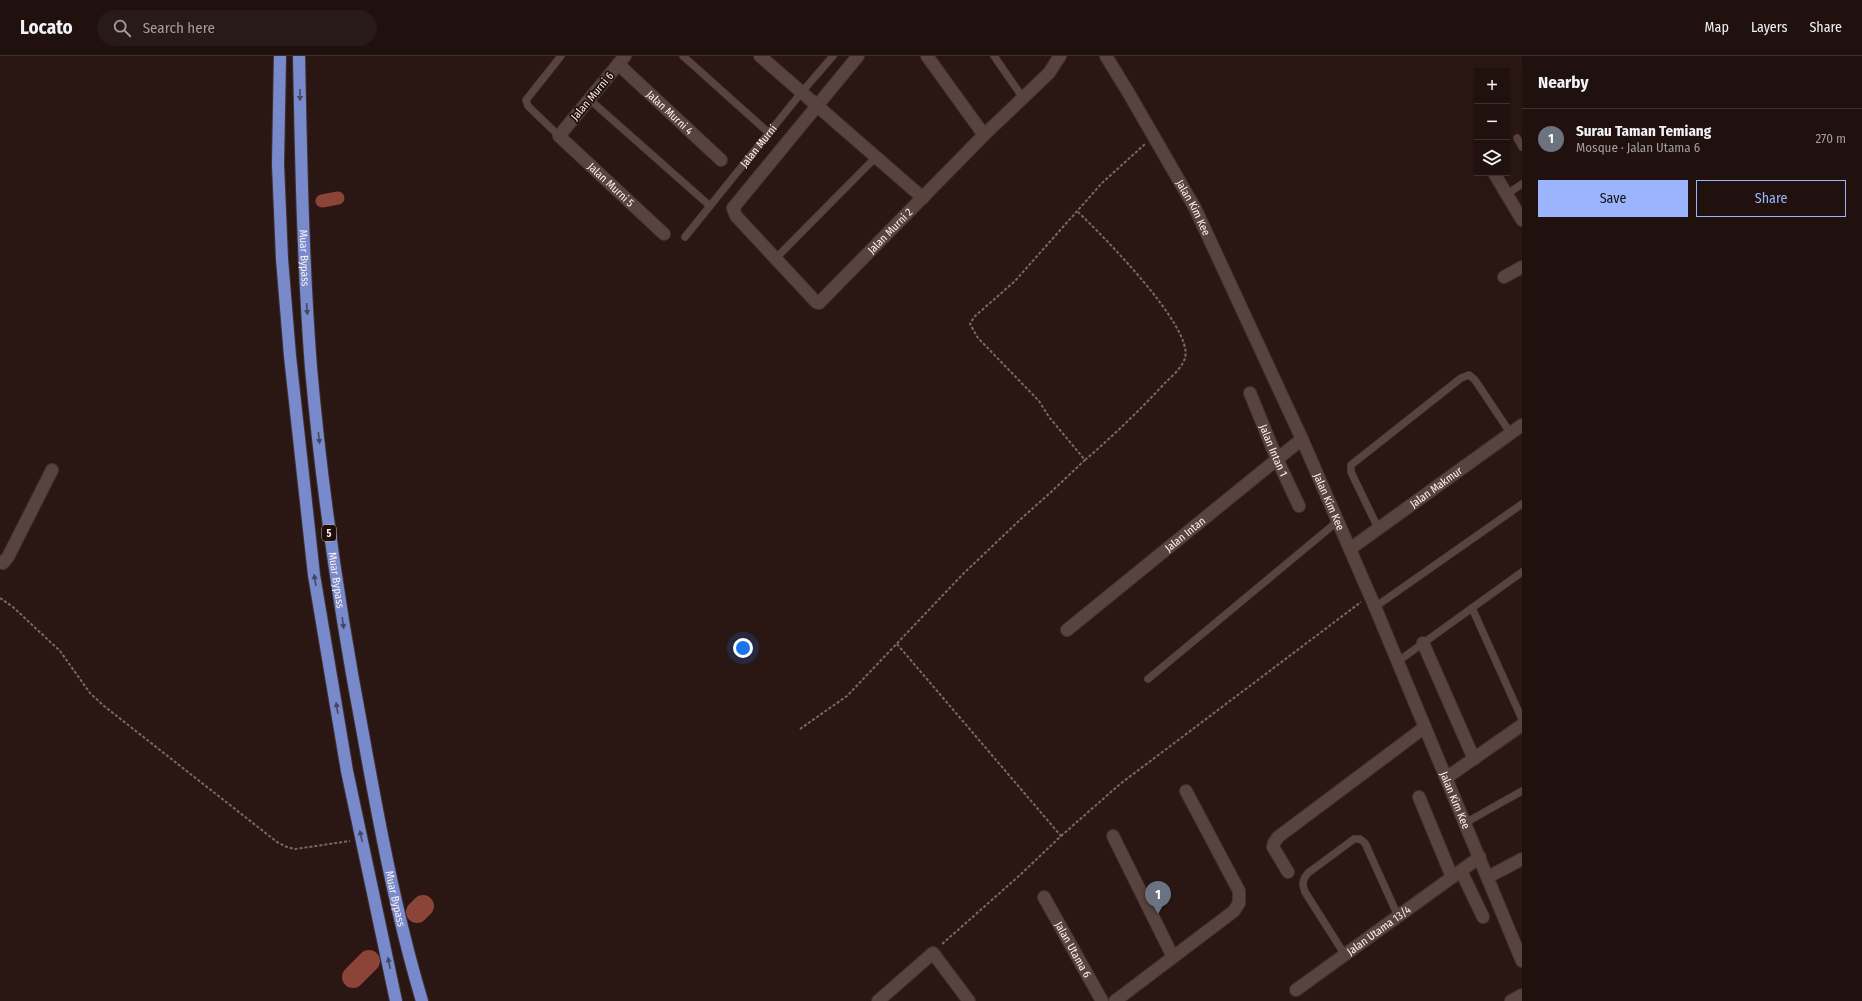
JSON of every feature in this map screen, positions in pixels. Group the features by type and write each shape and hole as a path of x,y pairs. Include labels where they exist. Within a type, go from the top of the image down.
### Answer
{"highway":[{"name":"Muar Bypass","path":"280,56 278,164 282,259 290,356 314,575 347,772 396,1001"},
{"name":"Muar Bypass","path":"299,56 304,257 312,369 330,533 343,629 373,790 411,965 422,1001"}],"street":[{"path":"760,56 816,107 923,198"},
{"name":"Jalan Murni","path":"733,208 858,56"},
{"path":"927,56 984,135"},
{"name":"Jalan Murni 2","path":"733,208 736,216 816,302 820,303 984,135 1049,73 1060,56"},
{"name":"Jalan Kim Kee","path":"1106,56 1195,208 1302,439 1370,595 1522,961"},
{"name":"Jalan Murni 6","path":"559,136 621,60"},
{"name":"Jalan Murni 4","path":"621,60 721,160"},
{"name":"Jalan Murni 5","path":"559,136 664,234"},
{"path":"1496,176 1522,220"},
{"path":"1504,277 1522,266"},
{"name":"Jalan Intan 1","path":"1250,393 1277,459 1299,506"},
{"name":"Jalan Makmur","path":"1350,549 1522,425"},
{"name":"Jalan Intan","path":"1068,630 1302,439"},
{"path":"0,562 3,563 8,557 52,470"},
{"path":"1423,643 1474,759"},
{"path":"1446,778 1522,725"},
{"path":"1288,872 1273,847 1278,837 1424,727"},
{"path":"1115,1001 1234,911 1239,903 1238,891 1186,791"},
{"path":"1419,797 1456,874 1483,917"},
{"path":"1113,836 1173,957"},
{"name":"Jalan Utama 13/4","path":"1296,990 1480,857"},
{"path":"1488,877 1521,862"},
{"name":"Jalan Utama 6","path":"1044,897 1102,1001"},
{"path":"878,1001 933,953 969,1001"},
{"path":"1511,1001 1522,995"}],"lane":[{"path":"559,136 528,106 526,100 561,56"},
{"path":"683,56 769,133"},
{"name":"Jalan Murni","path":"685,237 832,56"},
{"path":"994,56 1024,98"},
{"path":"589,99 710,206"},
{"path":"1517,138 1522,147"},
{"path":"776,258 876,157"},
{"path":"1507,194 1522,184"},
{"path":"1378,528 1351,472 1351,465 1461,378 1469,375 1475,380 1511,434"},
{"path":"1375,607 1522,504"},
{"path":"1148,679 1338,522"},
{"path":"1397,662 1522,572"},
{"path":"1472,608 1522,719"},
{"path":"1465,823 1522,790"},
{"path":"1345,954 1302,886 1303,880 1308,873 1354,839 1360,839 1365,843 1398,916"}],"path":[{"path":"1085,460 1049,417 1039,401 978,338 970,324 974,317 1015,281 1078,212 1102,183 1127,159 1154,137"},
{"path":"800,729 847,696 968,569 1085,460 1125,425 1185,361 1186,354 1180,333 1164,308 1132,268 1101,234 1078,212"},
{"path":"933,953 957,929 1020,875 1061,836 1120,784 1297,652 1370,595"},
{"path":"0,598 13,607 60,651 90,693 104,706 277,842 287,847 296,849 362,839"},
{"path":"897,644 1061,836"}],"waterway":[{"path":"322,201 338,198"},
{"path":"417,912 423,906"},
{"path":"353,977 369,961"}],"place":[{"name":"Surau Taman Temiang","path":"1158,914"}]}
